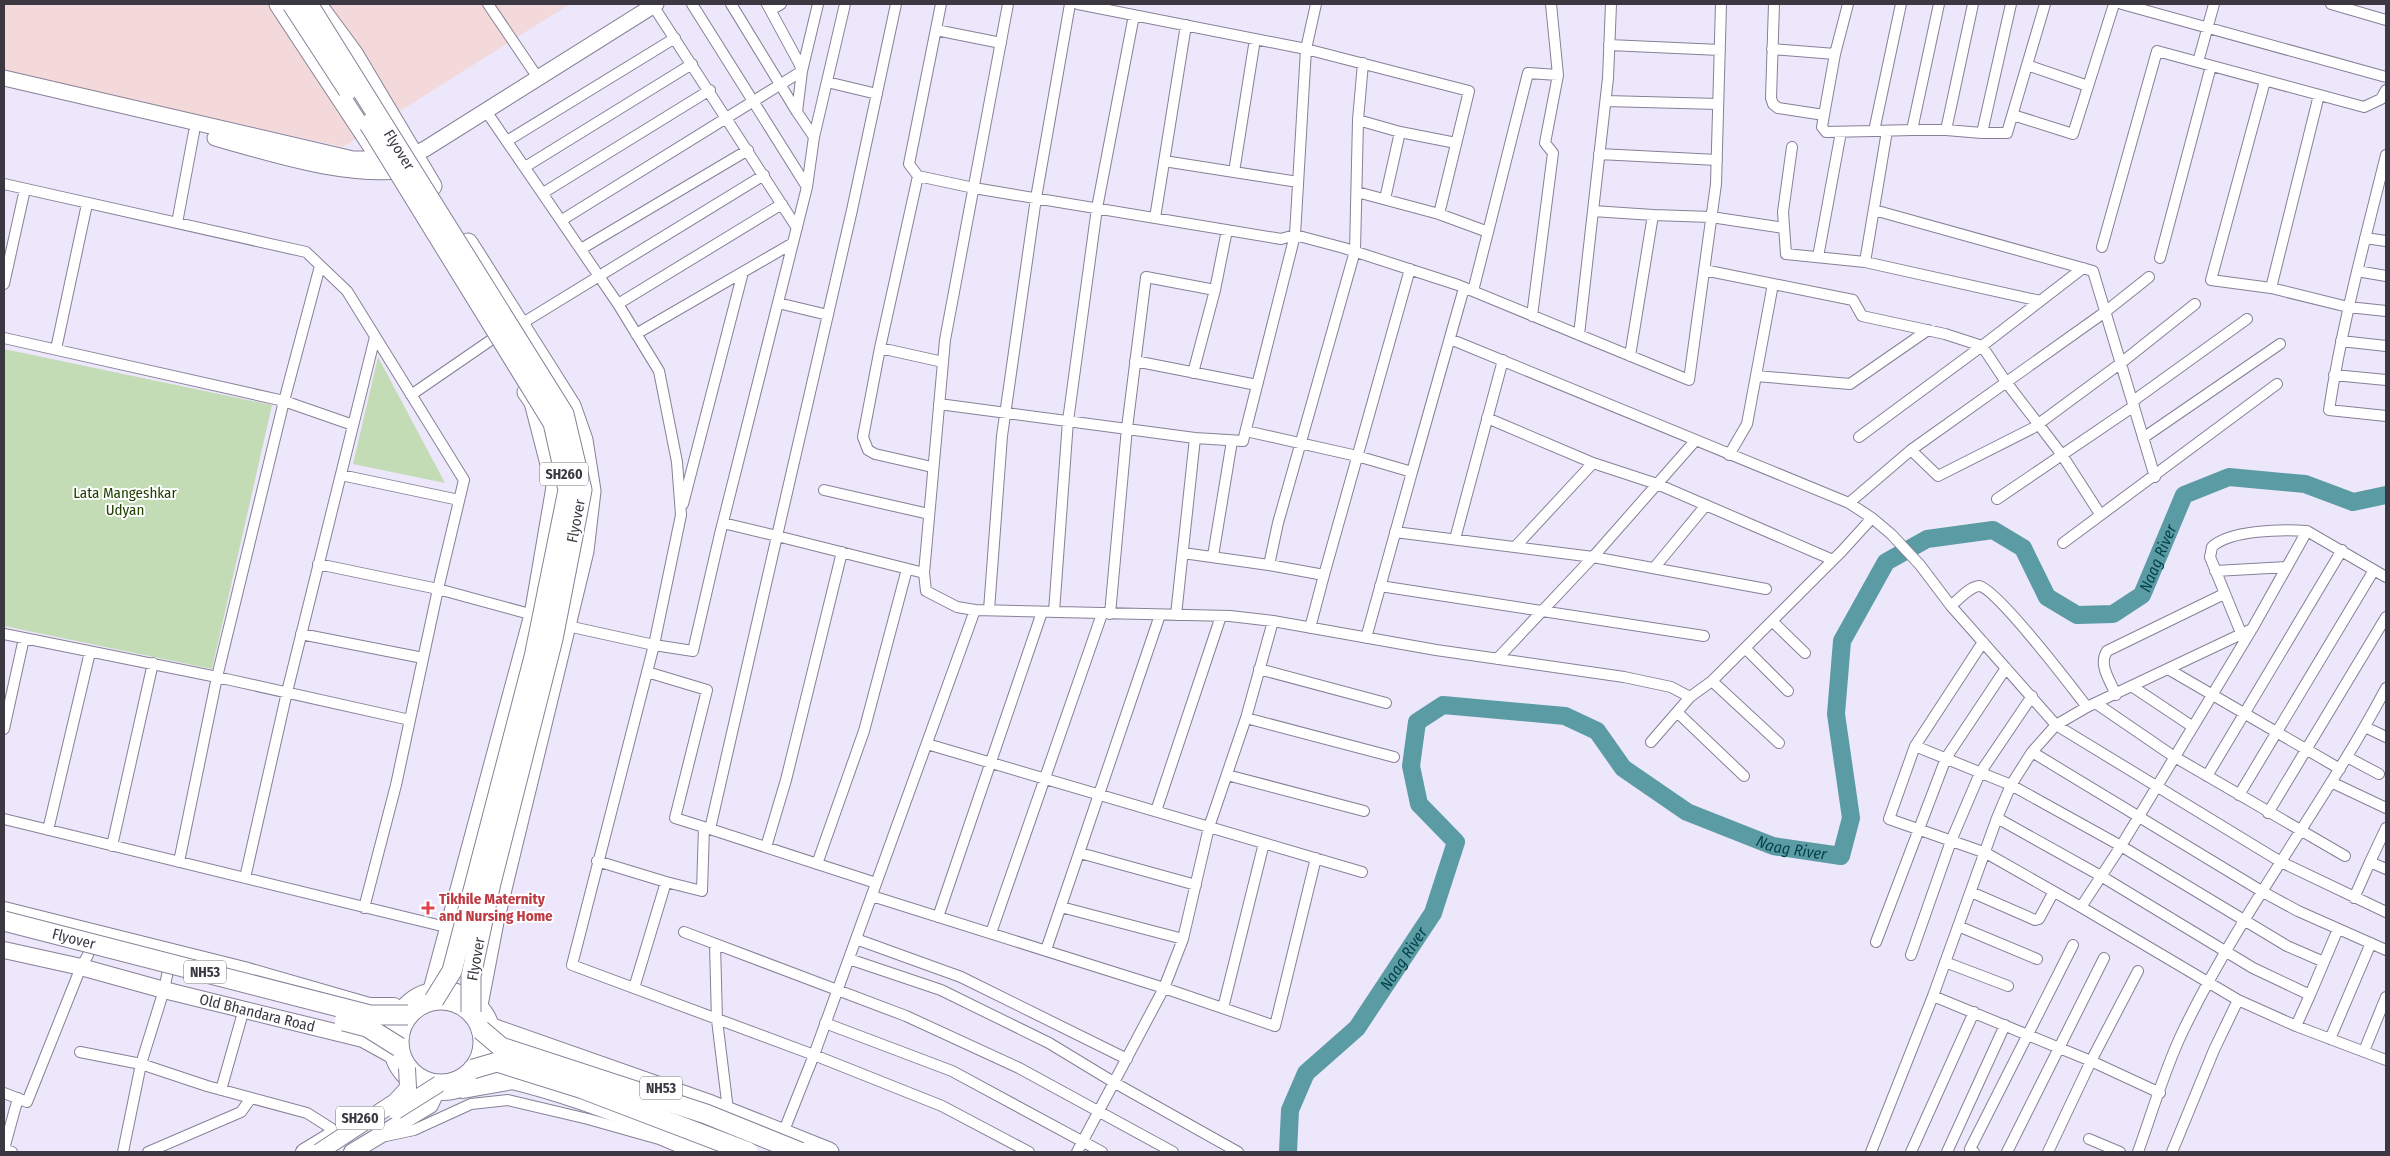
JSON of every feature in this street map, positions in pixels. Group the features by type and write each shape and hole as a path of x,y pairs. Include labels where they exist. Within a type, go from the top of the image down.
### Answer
{"highway":[{"name":"SH260","path":"279,4 386,166 492,340 534,402 556,487 534,615 450,928 434,995"},
{"name":"Flyover","path":"292,4 350,92 553,423 568,490 534,657 455,962 452,971 434,995"},
{"name":"Flyover","path":"308,4 564,414 582,490 553,639 491,883 471,976 474,1008"},
{"path":"317,4 354,55 418,162 571,406 583,440 591,491 584,551 474,1008"},
{"name":"Flyover","path":"4,921 370,1015 406,1011"},
{"name":"Flyover","path":"4,933 367,1027 396,1051"},
{"name":"NH53","path":"434,995 474,1008 487,1029 501,1046 706,1114 800,1152"},
{"path":"434,995 420,1005 406,1011 396,1051 405,1071 427,1082 435,1094"},
{"name":"NH53","path":"487,1029 711,1106 829,1152"},
{"path":"478,1071 487,1029"},
{"name":"NH53","path":"435,1094 457,1080 497,1062 583,1089 748,1152"},
{"path":"595,1106 606,1070"},
{"name":"NH53","path":"478,1071 520,1080 720,1152"}],"main road":[{"path":"4,78 386,166 418,162 486,111 654,4"},
{"path":"4,87 343,169 374,173 386,166"},
{"name":"NH53","path":"4,910 244,970 370,1006 406,1011"},
{"name":"Old Bhandara Road","path":"4,950 81,967 164,990 363,1039 396,1051"},
{"name":"SH260","path":"304,1152 402,1089 405,1071"},
{"name":"SH260","path":"319,1152 395,1102 408,1088 405,1071"},
{"path":"352,1152 375,1138 435,1094 520,1080"},
{"name":"SH260","path":"338,1152 420,1094 435,1094"}],"street":[{"path":"488,4 538,78"},
{"path":"654,4 728,117 797,228"},
{"path":"692,4 807,187"},
{"path":"731,4 814,138"},
{"path":"781,4 769,7 796,53 802,71"},
{"path":"797,112 802,71 818,4"},
{"path":"318,564 438,589 567,626 654,645 693,651 807,187 814,138 845,4"},
{"path":"597,861 702,891 707,828 828,315 896,4"},
{"path":"941,4 909,164 918,176 974,188 1281,239 1295,235 1354,251 1468,290 1690,380 1711,217 1716,160 1721,4"},
{"path":"1008,4 943,362 928,514 924,573 926,591 956,608 975,610 1221,616 1273,621 1497,659 1624,677 1671,687 1690,697"},
{"path":"988,610 1005,414 1036,198 1070,4"},
{"path":"1078,4 1131,11 1186,25 1306,49 1468,91 1439,214"},
{"path":"939,404 1195,438 1243,441 1295,235 1306,49 1316,4"},
{"path":"1532,316 1553,153 1545,143 1558,75 1551,4"},
{"path":"1579,335 1606,101 1611,4"},
{"path":"1774,4 1771,98 1773,104 1778,108 1824,115"},
{"path":"1848,4 1835,54 1823,131 1946,130 2007,134 2046,4"},
{"path":"1874,131 1901,4"},
{"path":"1912,130 1939,4"},
{"path":"1946,130 1973,4"},
{"path":"1982,133 2011,4"},
{"path":"2013,115 2073,134 2114,4"},
{"path":"2122,4 2386,77"},
{"path":"2198,62 2214,4"},
{"path":"2331,4 2386,20"},
{"path":"1054,612 1068,421 1097,208 1131,11"},
{"path":"1155,218 1186,25"},
{"path":"936,30 1001,43"},
{"path":"507,141 675,38"},
{"path":"1234,172 1255,39"},
{"path":"1610,45 1720,50"},
{"path":"1772,49 1835,54"},
{"path":"2102,247 2157,51 2364,107 2385,96"},
{"path":"526,167 692,64"},
{"path":"1269,566 1278,524 1354,251 1358,120 1363,64"},
{"path":"2028,65 2088,86"},
{"path":"2160,258 2212,66"},
{"path":"562,220 802,71"},
{"path":"1366,638 1450,339 1488,232 1528,73 1558,75"},
{"path":"2265,81 2211,280 2271,288 2348,307 2386,311"},
{"path":"827,82 877,94"},
{"path":"543,193 710,90"},
{"path":"2271,288 2319,95"},
{"path":"1606,101 1718,104"},
{"path":"486,111 600,276 659,370 677,462 681,511"},
{"path":"1358,120 1400,132 1456,143"},
{"path":"1865,262 1887,131"},
{"path":"177,224 194,132"},
{"path":"1385,199 1400,132"},
{"path":"1818,257 1841,132"},
{"path":"1792,147 1783,212 1786,254 1865,262 2040,301"},
{"path":"581,249 748,150"},
{"path":"1600,154 1716,160"},
{"path":"2386,155 2384,174 2365,238 2348,307 2329,410 2386,416"},
{"path":"1164,161 1298,182"},
{"path":"521,324 764,176"},
{"path":"918,176 880,348 864,437 868,450 875,454 932,467"},
{"path":"4,184 306,252 347,290 464,480 438,589 396,784 364,908"},
{"path":"4,284 25,189"},
{"path":"1357,192 1439,214 1488,232"},
{"path":"2375,203 2386,205"},
{"path":"56,349 87,204"},
{"path":"618,304 782,204"},
{"path":"1874,210 2093,271 2155,477"},
{"path":"1593,211 1653,216 1711,217 1784,228"},
{"path":"1630,356 1653,216"},
{"path":"1193,372 1227,230"},
{"path":"2365,238 2386,242"},
{"path":"636,334 793,243"},
{"path":"179,862 217,677 284,401 320,266"},
{"path":"1859,437 2083,268"},
{"path":"1310,628 1410,269"},
{"path":"1704,270 1853,300 1862,316 1928,330 1982,346 2006,382 2062,455 2100,514"},
{"path":"743,272 681,511 654,645 597,861 572,965 814,1055 942,1106 1029,1152"},
{"path":"2357,272 2386,276"},
{"path":"991,933 1043,778 1106,614 1146,277 1214,290"},
{"path":"1848,503 1911,450 2105,312 2149,277"},
{"path":"1730,455 1747,424 1773,284"},
{"path":"778,304 828,315"},
{"path":"1911,450 1938,476 2038,425 2120,364 2195,304"},
{"path":"1997,499 2134,404 2248,320"},
{"path":"1756,376 1850,384 1928,330"},
{"path":"245,878 287,692 375,337"},
{"path":"4,338 284,401 353,425"},
{"path":"1450,339 1848,503 1872,518 1891,534 1920,565 1951,606 2056,725 2281,862 2386,912"},
{"path":"411,395 492,340"},
{"path":"2341,341 2386,346"},
{"path":"2143,438 2280,344"},
{"path":"880,348 943,362"},
{"path":"1455,539 1503,360"},
{"path":"1135,361 1257,385"},
{"path":"2334,375 2386,380"},
{"path":"2063,543 2100,514 2155,477 2277,384"},
{"path":"1487,418 1593,463 1657,484 1833,560"},
{"path":"1246,431 1357,456 1412,472"},
{"path":"1176,615 1195,438"},
{"path":"1213,556 1232,441"},
{"path":"1497,659 1593,557 1695,441"},
{"path":"1516,546 1593,463"},
{"path":"341,475 459,500"},
{"path":"824,490 928,514"},
{"path":"1654,568 1706,505"},
{"path":"1652,742 1690,697 1712,681 1833,560 1872,518"},
{"path":"723,523 924,573"},
{"path":"2241,633 2210,557 2212,547 2221,539 2277,530 2307,532 2342,550 2386,578"},
{"path":"1395,532 1593,557 1766,589"},
{"path":"2081,907 2121,846 2173,756 2252,629 2307,532"},
{"path":"2207,776 2342,550"},
{"path":"766,847 786,780 842,552"},
{"path":"1182,553 1213,556 1324,575"},
{"path":"2215,571 2287,567"},
{"path":"817,864 864,731 907,569"},
{"path":"2239,795 2374,570"},
{"path":"1380,586 1704,636"},
{"path":"1951,606 1971,589 1979,586 1985,588 2019,622 2092,706 2300,832 2345,856"},
{"path":"2116,694 2103,666 2103,658 2107,651 2224,594"},
{"path":"776,1152 826,1023 975,610"},
{"path":"938,917 989,762 1042,612"},
{"path":"1046,950 1160,615"},
{"path":"1156,811 1221,616"},
{"path":"2268,813 2386,617"},
{"path":"1077,1152 1164,988 1183,940 1209,827 1246,718 1273,621"},
{"path":"1772,621 1805,653"},
{"path":"1872,1152 1933,996 1997,818 2011,785 2032,752 2056,725 2252,629"},
{"path":"4,634 153,663 410,720"},
{"path":"301,634 423,658"},
{"path":"4,728 24,638"},
{"path":"1983,642 1915,746 1889,819 1986,853 2238,1000 2296,1026 2386,1060"},
{"path":"1745,648 1788,692"},
{"path":"48,830 90,652"},
{"path":"112,846 153,663"},
{"path":"1876,942 1946,758 2006,668"},
{"path":"1259,669 1386,703"},
{"path":"2168,669 2340,769"},
{"path":"647,672 707,690 674,818 876,883"},
{"path":"1712,681 1779,743"},
{"path":"2133,687 2193,726"},
{"path":"2138,1152 2182,1032 2225,951 2340,769 2386,691"},
{"path":"1911,955 1951,841 1980,773 2032,696"},
{"path":"1677,712 1744,776"},
{"path":"1246,718 1394,756"},
{"path":"2365,727 2386,737"},
{"path":"927,744 1362,872"},
{"path":"1915,746 2011,785 2121,846 2287,946 2324,962"},
{"path":"2032,752 2263,892 2386,950"},
{"path":"2347,757 2378,774"},
{"path":"1226,775 1364,811"},
{"path":"2331,782 2386,808"},
{"path":"1997,818 2101,876 2270,977 2310,995"},
{"path":"4,819 450,928"},
{"path":"2354,898 2386,828"},
{"path":"1223,1008 1264,843"},
{"path":"1080,854 1196,885"},
{"path":"872,896 1164,988 1275,1026 1316,858"},
{"path":"2370,862 2386,869"},
{"path":"634,988 666,882"},
{"path":"1971,892 2035,920 2039,919 2053,893"},
{"path":"1061,907 1183,940"},
{"path":"1958,926 2037,959"},
{"path":"2296,1026 2338,929"},
{"path":"4,1092 27,1102 81,967 88,955 90,931"},
{"path":"684,932 906,1016 1019,1068 1173,1152"},
{"path":"856,939 961,977 1127,1059"},
{"path":"2330,1039 2371,943"},
{"path":"715,944 717,1020 728,1110 783,1133"},
{"path":"1971,1151 2027,1034 2073,945"},
{"path":"123,1152 141,1064 164,990 172,952"},
{"path":"849,958 941,990 1049,1043 1115,1083 1238,1152"},
{"path":"2007,1152 2104,958"},
{"path":"1945,962 2008,986"},
{"path":"2048,1152 2091,1061 2138,972"},
{"path":"1933,996 2091,1061 2160,1093"},
{"path":"2364,1052 2386,997"},
{"path":"2172,1152 2214,1050 2238,1000"},
{"path":"221,1090 244,1009"},
{"path":"1911,1152 1974,1012"},
{"path":"826,1023 952,1071 1102,1152"},
{"path":"1947,1152 2005,1025"},
{"path":"80,1052 141,1064 221,1090 307,1113 337,1132"},
{"path":"12,1152 4,1149 18,1098"},
{"path":"148,1152 241,1112 251,1098"},
{"path":"375,1138 414,1130 471,1104 508,1100 588,1119 659,1139 690,1152"},
{"path":"2089,1138 2099,1148 2120,1152"}],"shaded area":[{"path":"4,4 570,4 343,147 4,72"}],"green space":[{"name":"Lata Mangeshkar Udyan","path":"4,349 272,405 212,669 4,626"},
{"path":"378,357 445,483 353,464"}],"waterway":[{"name":"Naag River","path":"1288,1152 1290,1110 1306,1073 1357,1028 1433,913 1456,842 1419,804 1411,766 1417,722 1443,705 1565,716 1597,731 1623,768 1687,812 1773,846 1841,856 1851,818 1836,714 1842,641 1886,562 1927,539 1993,530 2023,548 2047,597 2077,615 2113,614 2142,595 2184,495 2229,477 2305,484 2353,502 2386,495"}],"place":[{"name":"Tikhile Maternity and Nursing Home","path":"428,908"}]}
